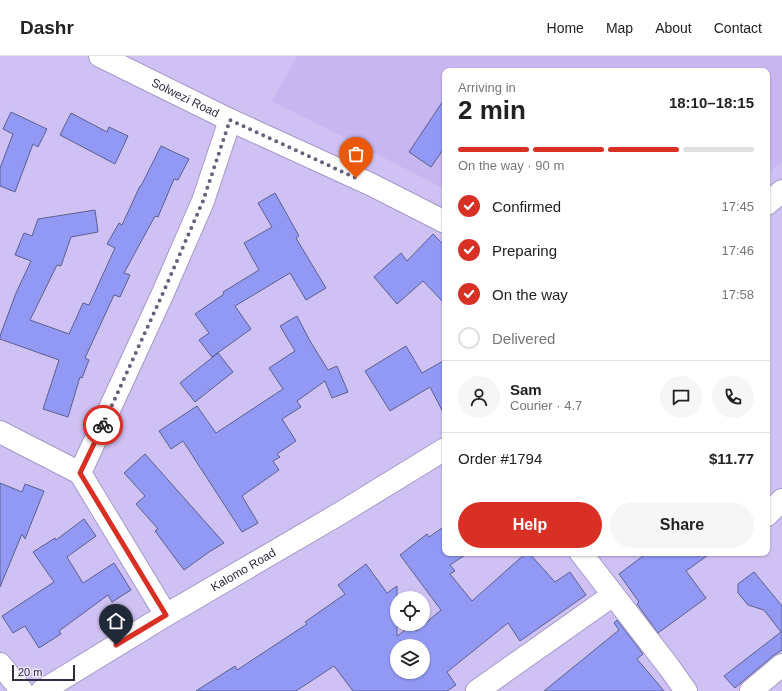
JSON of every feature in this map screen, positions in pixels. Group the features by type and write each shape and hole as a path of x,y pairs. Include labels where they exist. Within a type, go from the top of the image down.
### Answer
{"street":[{"name":"Solwezi Road","path":"100,56 230,120 370,184 442,220"},
{"path":"80,473 163,293 203,201 230,120"},
{"path":"770,201 782,191"},
{"path":"0,432 80,473 166,615"},
{"name":"Kalomo Road","path":"42,691 166,615 339,514 442,451"},
{"path":"770,512 782,500"},
{"path":"583,556 686,691"},
{"path":"477,691 613,595"},
{"path":"0,664 22,691"},
{"path":"750,691 782,665"}],"shaded area":[{"path":"297,56 782,56 782,161 770,171 770,68 442,68 442,187 272,101"}],"building":[{"path":"442,102 442,151 431,167 409,152"},
{"path":"11,112 47,129 38,147 33,144 15,192 0,186 0,168 13,134 3,129"},
{"path":"71,113 107,132 109,127 128,136 115,164 60,135"},
{"path":"161,146 189,159 178,180 174,179 158,217 155,216 124,273 130,275 120,297 114,295 85,358 89,360 82,378 80,377 68,417 43,409 59,360 0,339 16,293 31,261 15,255 24,233 32,236 38,219 95,210 98,232 71,237 61,266 57,265 30,320 69,334 83,303 89,305 115,248 107,244 119,223 122,225"},
{"path":"275,193 299,236 296,238 326,288 306,300 290,273 235,306 251,329 212,357 199,340 209,333 195,314 224,294 223,292 259,270 244,243 272,227 258,203"},
{"path":"433,234 442,243 442,301 423,281 397,304 374,277 401,253 407,261"},
{"path":"297,316 328,370 337,366 348,392 332,398 325,381 297,401 301,407 282,419 296,441 277,454 280,457 273,461 279,470 242,496 258,523 242,532 183,441 171,449 159,431 197,406 216,433 283,389 269,368 295,351 280,326"},
{"path":"406,346 422,373 442,362 442,410 430,387 390,411 365,371"},
{"path":"218,353 233,372 195,402 180,383"},
{"path":"145,454 224,543 184,570 155,531 158,529 136,504 145,496 124,473"},
{"path":"0,483 22,492 25,484 44,491 25,539 22,534 0,587"},
{"path":"84,519 96,536 67,557 83,583 114,563 131,590 112,602 108,595 59,631 61,634 39,648 25,626 13,633 2,616 54,582 33,552 55,538 56,540"},
{"path":"442,528 442,556 464,556 450,565 455,571 450,574 472,601 523,556 532,556 555,582 570,572 586,595 520,641 508,623 447,672 456,685 447,691 353,691 334,666 296,691 196,691 235,666 237,670 307,624 305,622 345,594 338,585 366,564 387,593 397,586 397,591 390,591 390,631 397,631 397,636 404,631 430,631 430,619 441,610 430,595 430,591 427,591 400,555 427,534 429,537"},
{"path":"643,556 707,556 686,571 706,598 658,633 637,604 639,602 619,574"},
{"path":"754,572 782,606 782,650 735,688 724,676 781,632 764,610 748,605 738,593 738,584"},
{"path":"617,620 643,654 637,659 664,691 544,691 619,630 614,623"}],"way so far":[{"path":"103,425 203,201 230,120 356,178"}],"route":[{"path":"103,425 80,473 166,615 116,645"}]}
